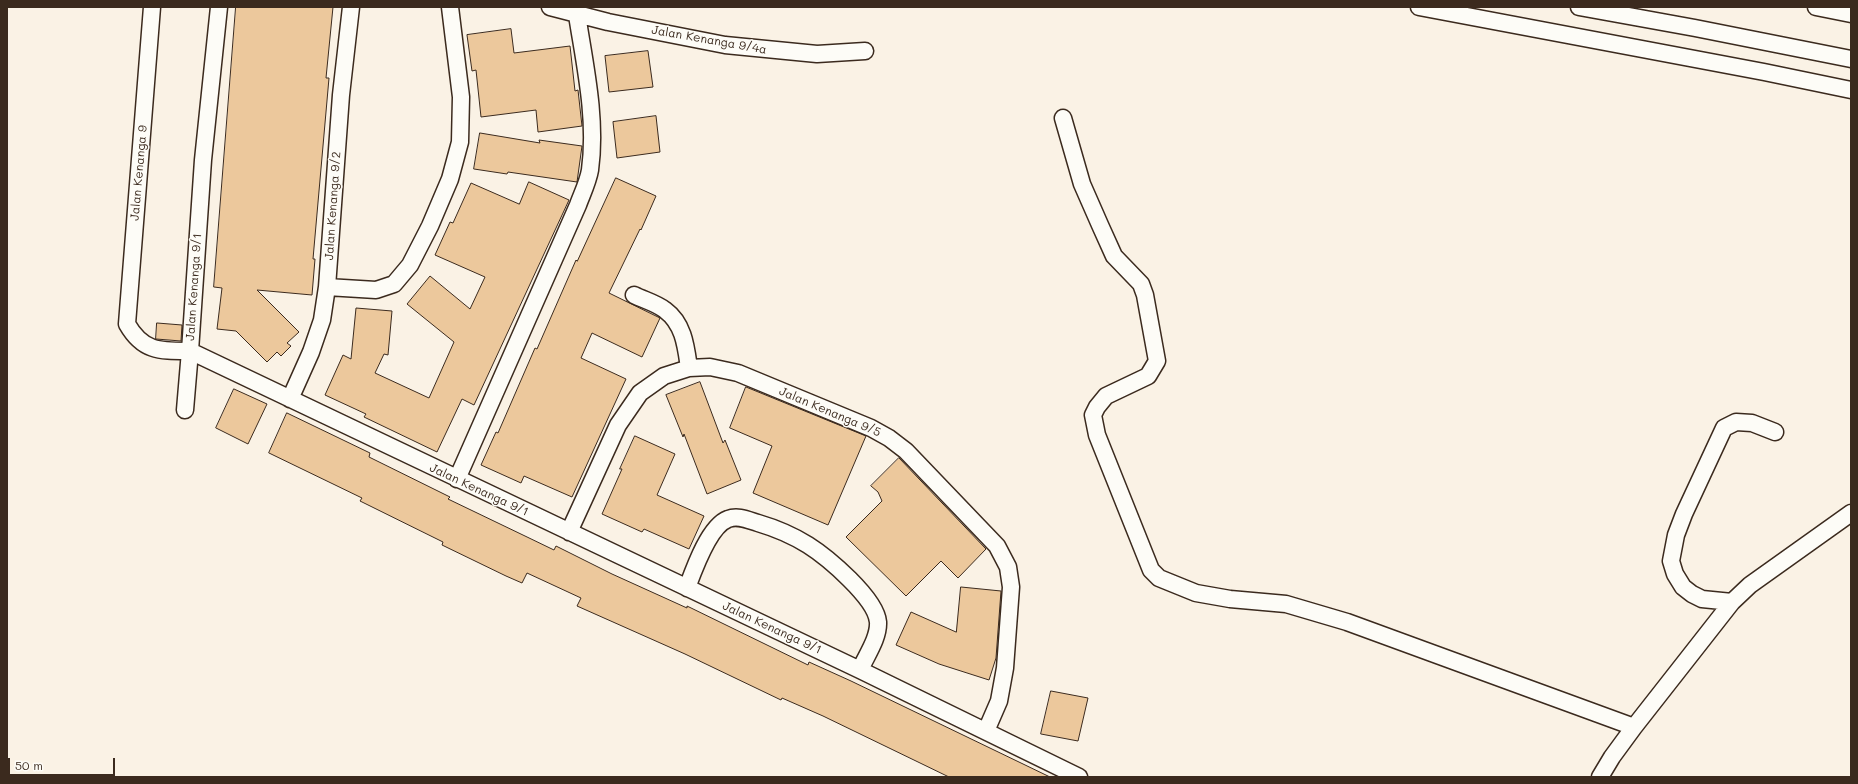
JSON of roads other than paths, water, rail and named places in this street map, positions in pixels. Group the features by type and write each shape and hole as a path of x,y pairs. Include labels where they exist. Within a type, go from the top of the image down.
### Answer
{"street":[{"name":"Jalan Kenanga 9","path":"152,7 127,324 135,337 146,336 173,340 190,351"},
{"name":"Jalan Kenanga 9/1","path":"219,7 203,160 190,351 860,670 1079,777"},
{"name":"Jalan Kenanga 9/2","path":"290,399 311,352 322,320 327,287 341,95 351,7"},
{"path":"327,287 376,290 394,284 410,265 430,226 450,180 460,142 461,97 450,7"},
{"name":"Jalan Kenanga 9/4a","path":"550,7 577,15 725,45 817,54 865,51"},
{"path":"1419,7 1764,72 1851,90"},
{"path":"1579,7 1851,59"},
{"path":"1816,7 1851,14"},
{"path":"457,479 578,205 590,172 593,140 591,111 577,15"},
{"path":"1063,118 1082,184 1114,256 1141,284 1146,296 1157,362 1148,376 1106,396 1096,407 1093,415 1097,435 1151,570 1159,578 1196,593 1230,599 1286,604 1347,622 1634,727"},
{"path":"634,295 665,309 676,321 684,338 689,368"},
{"path":"185,410 190,351"},
{"name":"Jalan Kenanga 9/5","path":"569,532 618,425 640,393 664,376 689,368 710,367 738,373 871,428 889,438 906,451 997,546 1008,566 1012,587 1005,668 999,701 986,731"},
{"path":"1732,602 1702,599 1683,587 1675,574 1671,561 1676,535 1687,507 1724,428 1736,422 1752,423 1775,432"},
{"path":"1600,777 1612,757 1634,727 1732,602 1750,585 1851,513"},
{"path":"687,588 707,542 716,528 727,519 738,517 776,529 808,545 842,572 870,602 878,622 874,640 860,670"}]}
